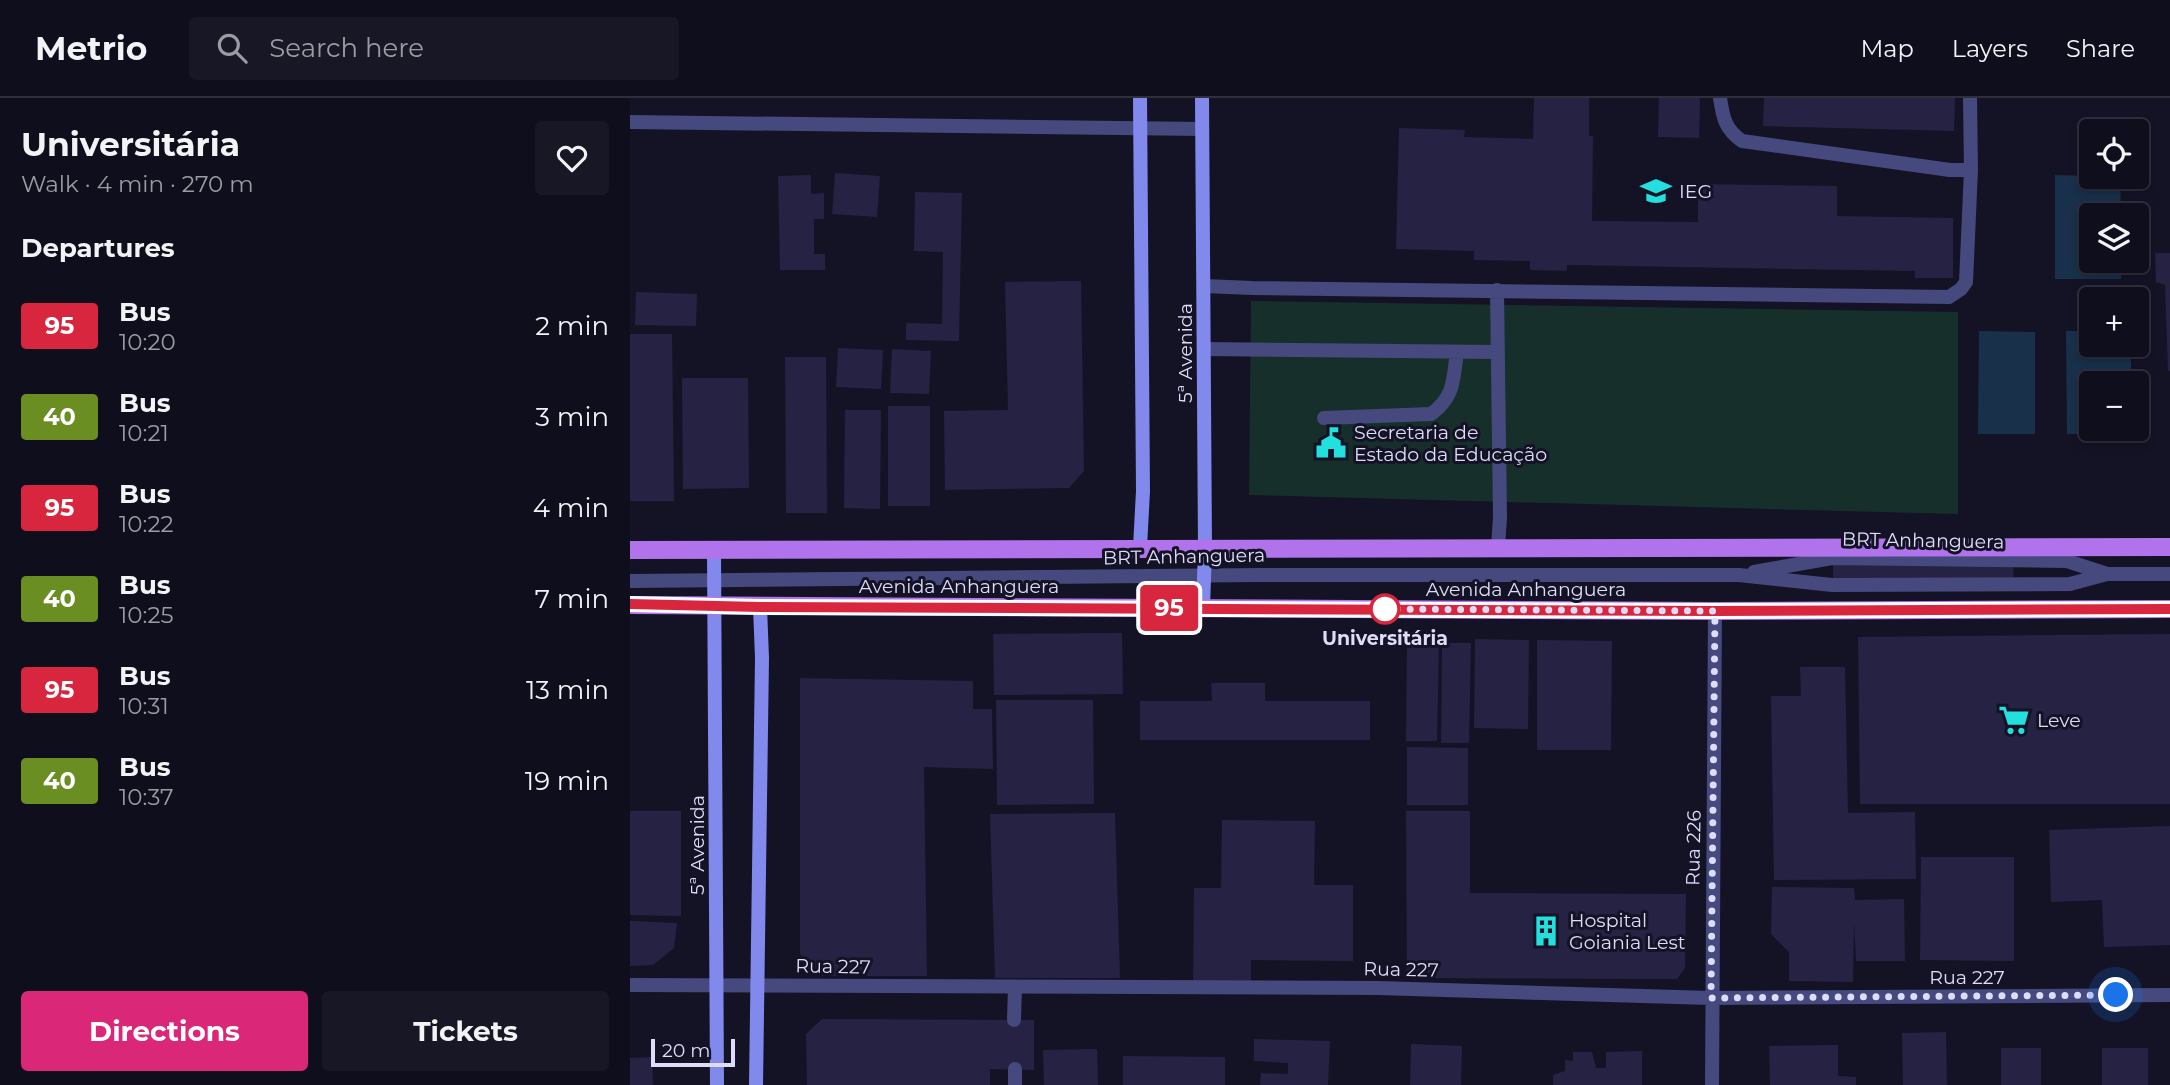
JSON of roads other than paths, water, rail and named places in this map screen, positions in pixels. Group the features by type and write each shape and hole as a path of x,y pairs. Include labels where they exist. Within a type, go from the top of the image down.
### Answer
{"main road":[{"path":"1140,98 1143,491 1140,547"},
{"name":"5ª Avenida","path":"1202,98 1205,549 1203,608"},
{"name":"Avenida Anhanguera","path":"630,550 2170,547"},
{"name":"5ª Avenida","path":"714,551 718,1085"},
{"name":"Avenida Anhanguera","path":"630,604 760,607 1715,611 2170,609"},
{"path":"756,1085 762,658 760,607"}],"street":[{"path":"1720,98 1723,120 1729,132 1742,141 1950,170 1971,170"},
{"path":"1204,286 1949,296 1961,289 1966,282 1971,170 1970,98"},
{"path":"630,122 1202,129"},
{"path":"1497,290 1500,517 1498,548"},
{"path":"1204,349 1497,352"},
{"path":"1324,418 1431,414 1443,405 1451,392 1457,352"},
{"name":"BRT Anhanguera","path":"1738,575 1832,558 2067,561 2107,574"},
{"name":"BRT Anhanguera","path":"630,581 1203,575 1738,575 1832,585 1858,585 2070,584 2107,574 2170,574"},
{"name":"Rua 226","path":"1712,1085 1715,611"},
{"name":"Rua 227","path":"630,985 1378,988 1711,998 2170,995"},
{"path":"1014,1020 1015,987"},
{"path":"1015,1069 1015,1085"}],"water":[{"path":"2055,175 2079,176 2079,189 2120,189 2121,203 2079,203 2079,273 2121,273 2121,279 2055,279"},
{"path":"1979,331 2035,332 2035,434 1978,434"},
{"path":"2066,331 2079,331 2079,357 2131,357 2131,371 2079,371 2079,434 2067,434"}],"place":[{"name":"IEG","path":"1656,191"},
{"name":"Secretaria de Estado da Educação","path":"1331,443"},
{"name":"Universitária","path":"1385,609"},
{"name":"Leve","path":"2014,720"},
{"name":"Hospital Goiania Lest","path":"1546,931"}]}
